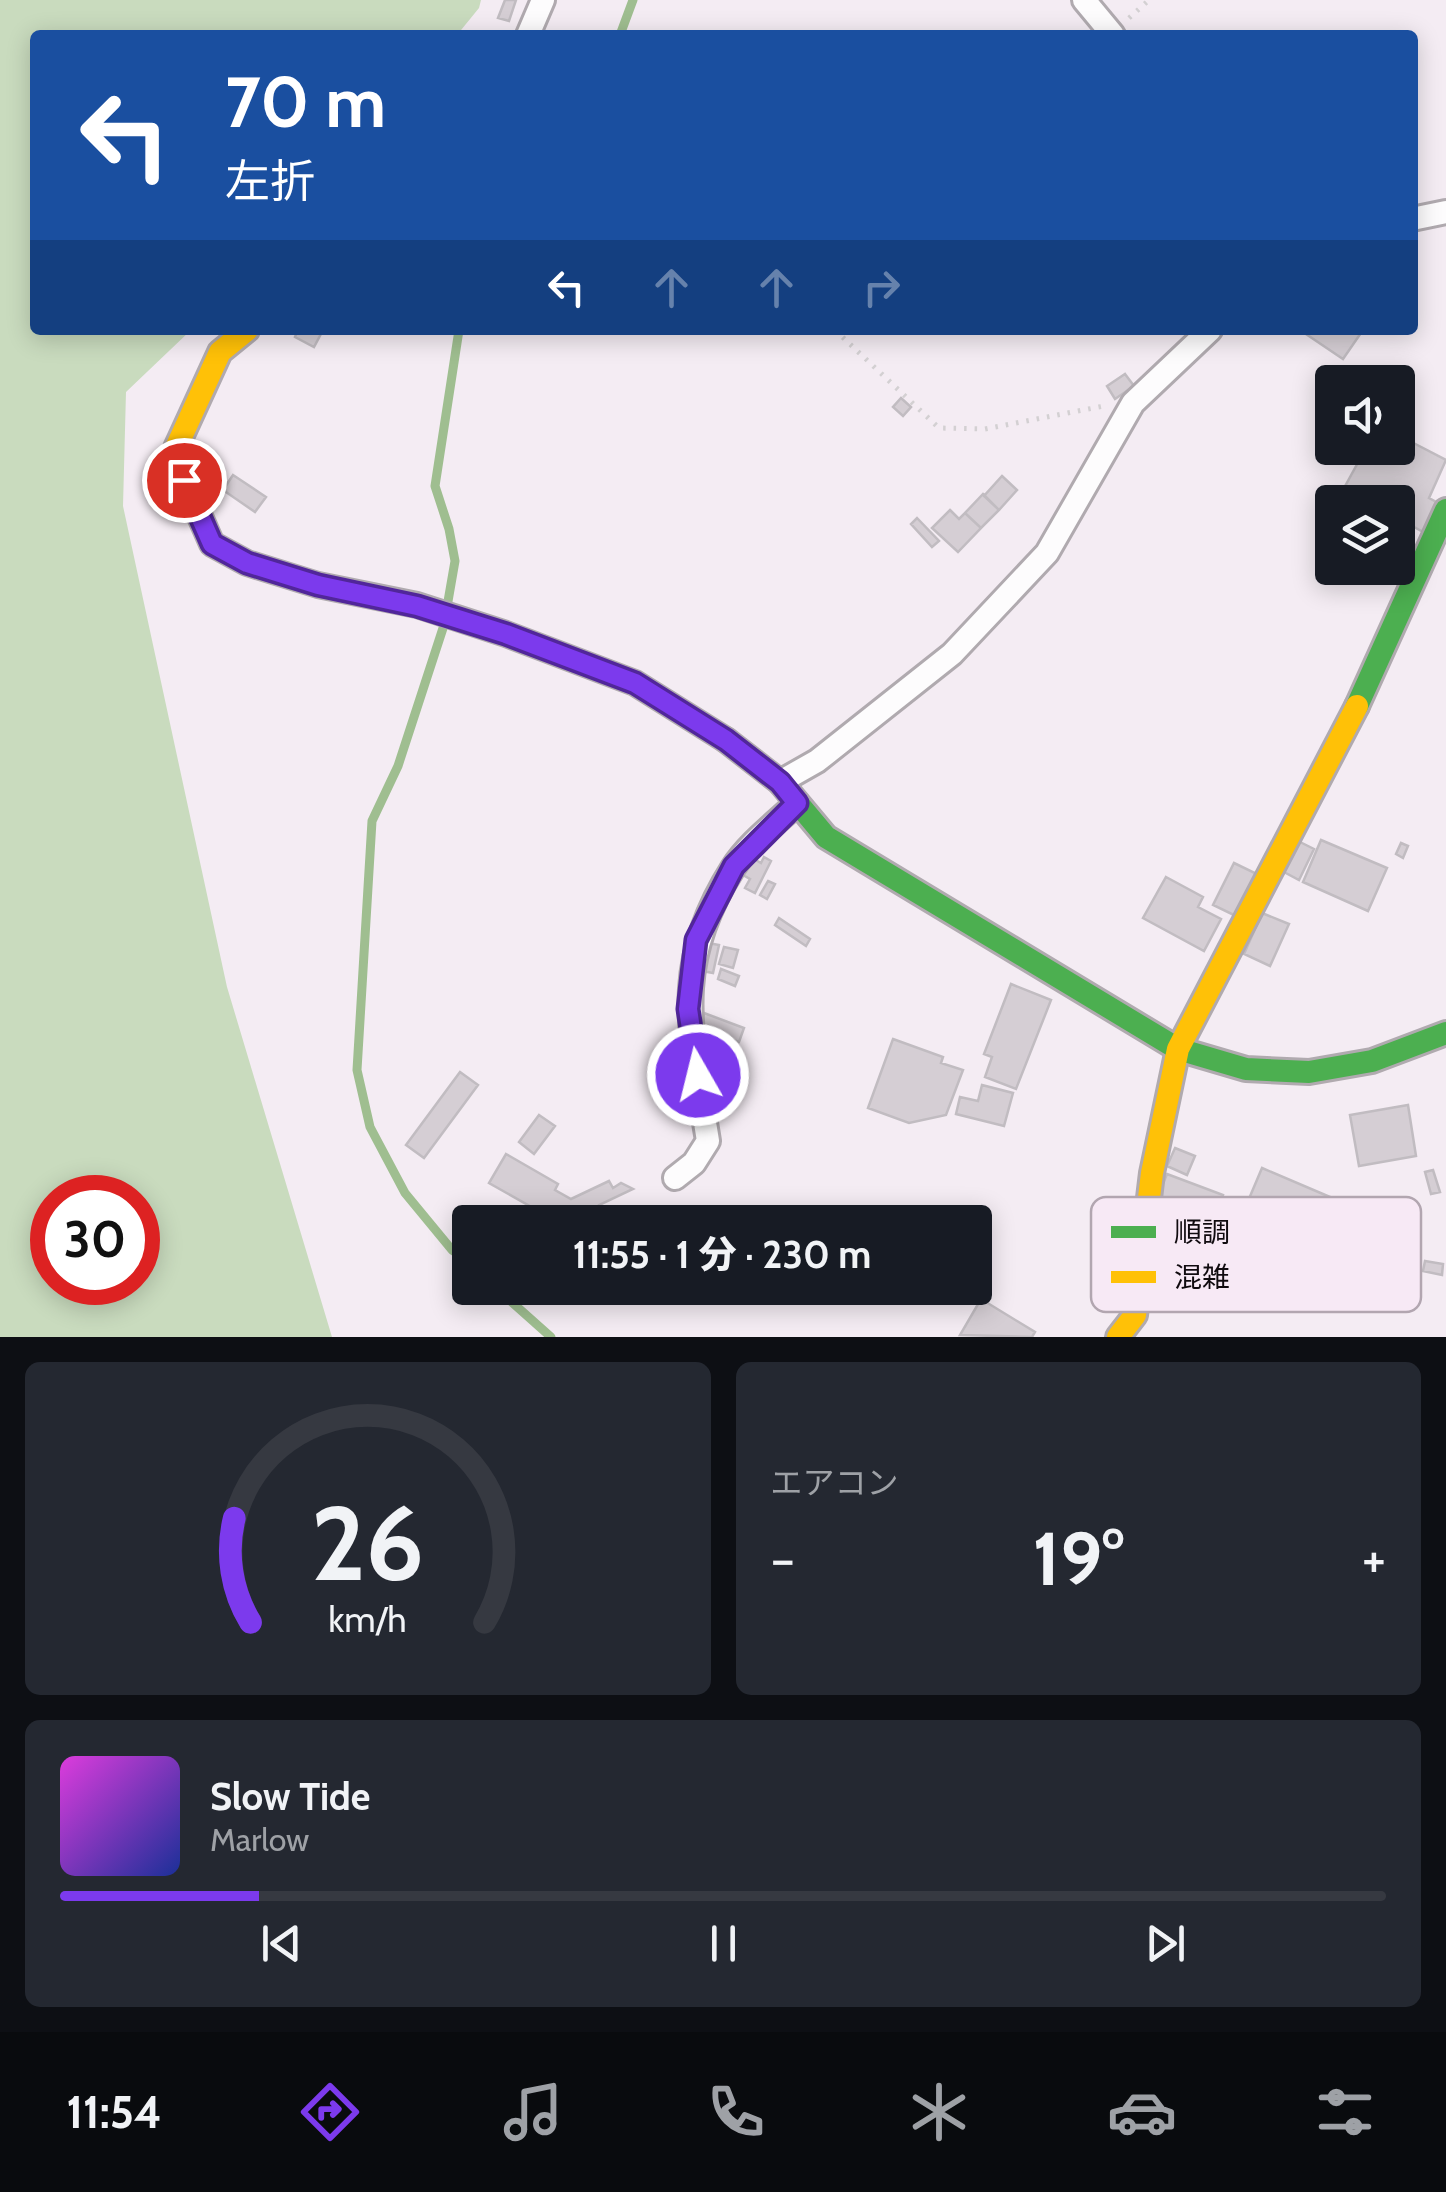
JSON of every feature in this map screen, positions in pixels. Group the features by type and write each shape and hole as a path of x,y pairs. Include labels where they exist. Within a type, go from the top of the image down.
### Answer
{"street":[{"path":"530,30 543,0"},
{"path":"1084,0 1109,30"},
{"path":"1418,218 1446,212"},
{"path":"241,335 220,352 176,448 184,480 212,544 247,563 318,585 417,606 506,634 635,683 712,730 780,782 826,837 1178,1049 1246,1068 1309,1072 1372,1061 1446,1033"},
{"path":"780,782 817,761 952,654 1046,553 1136,399 1205,335"},
{"path":"1149,1197 1178,1049 1340,742 1446,510"},
{"path":"675,1178 694,1163 708,1141 688,1009 696,940 734,866 797,803"},
{"path":"1118,1337 1134,1312"}],"path":[{"path":"840,335 938,428 985,429 1136,399"}],"green space":[{"path":"0,0 481,0 461,30 30,30 30,335 186,335 126,392 123,506 227,987 332,1337 0,1337"}],"building":[{"path":"505,0 516,0 509,21 498,18"},
{"path":"296,335 320,335 314,347"},
{"path":"1307,335 1360,335 1343,359"},
{"path":"1125,374 1134,386 1115,399 1107,386"},
{"path":"901,398 911,407 903,416 893,407"},
{"path":"1415,444 1446,460 1429,498 1440,504 1425,533 1415,527 1415,485 1346,485 1357,465 1415,465"},
{"path":"233,475 266,497 255,512 223,490"},
{"path":"1002,476 1017,490 999,510 984,496"},
{"path":"983,494 999,510 981,528 965,513"},
{"path":"950,510 959,519 965,513 981,528 958,552 932,528"},
{"path":"917,518 939,541 932,547 911,524"},
{"path":"1321,840 1387,868 1368,911 1303,882"},
{"path":"1300,842 1314,849 1299,880 1284,872"},
{"path":"1401,843 1408,846 1403,858 1396,854"},
{"path":"764,857 771,861 755,893 745,888 750,879 743,875 752,858 761,863"},
{"path":"1234,863 1257,874 1236,916 1213,905"},
{"path":"1166,877 1203,897 1198,907 1221,919 1204,951 1143,918"},
{"path":"768,881 775,884 767,899 760,895"},
{"path":"1262,913 1289,924 1270,966 1244,954"},
{"path":"779,918 810,939 806,946 775,925"},
{"path":"708,943 719,945 713,973 702,971"},
{"path":"724,947 738,950 733,968 719,964"},
{"path":"721,969 739,976 735,986 718,979"},
{"path":"1011,984 1051,1000 1016,1089 985,1077 992,1057 984,1054"},
{"path":"704,1013 744,1028 739,1042 699,1027"},
{"path":"893,1039 943,1057 941,1063 963,1070 946,1115 909,1123 868,1108"},
{"path":"460,1072 478,1085 424,1158 406,1145"},
{"path":"982,1085 1013,1093 1004,1126 956,1114 960,1097 978,1101"},
{"path":"1408,1105 1416,1156 1359,1166 1350,1115"},
{"path":"539,1115 555,1126 534,1154 519,1142"},
{"path":"1175,1148 1195,1156 1187,1175 1167,1166"},
{"path":"506,1154 558,1184 555,1190 571,1199 609,1181 613,1188 621,1183 633,1189 599,1205 528,1205 489,1183"},
{"path":"1262,1168 1330,1197 1250,1197"},
{"path":"1433,1170 1440,1192 1431,1194 1425,1172"},
{"path":"1167,1174 1223,1195 1222,1197 1158,1196"},
{"path":"1425,1261 1443,1264 1442,1275 1423,1271"},
{"path":"978,1305 991,1305 1035,1332 1032,1337 960,1335"}],"waterway":[{"path":"622,30 633,0"},
{"path":"447,607 455,561 435,486 458,335"},
{"path":"445,622 398,766 372,821 357,1070 370,1127 405,1193 452,1250"},
{"path":"515,1305 551,1337"}],"traffic: fast":[{"path":"1357,706 1446,510"},
{"path":"726,740 780,782 826,837 1178,1049 1246,1069 1309,1072 1372,1061 1446,1033"}],"traffic: slow":[{"path":"241,335 220,352 176,448 184,480 212,544 247,563 318,585 417,605 635,683 726,740"},
{"path":"1149,1197 1178,1049 1357,706"},
{"path":"1118,1337 1135,1312"}],"route":[{"path":"184,480 212,544 247,563 318,585 417,606 506,634 635,683 726,740 780,782 797,803 734,866 696,940 688,1009 698,1075"}]}
